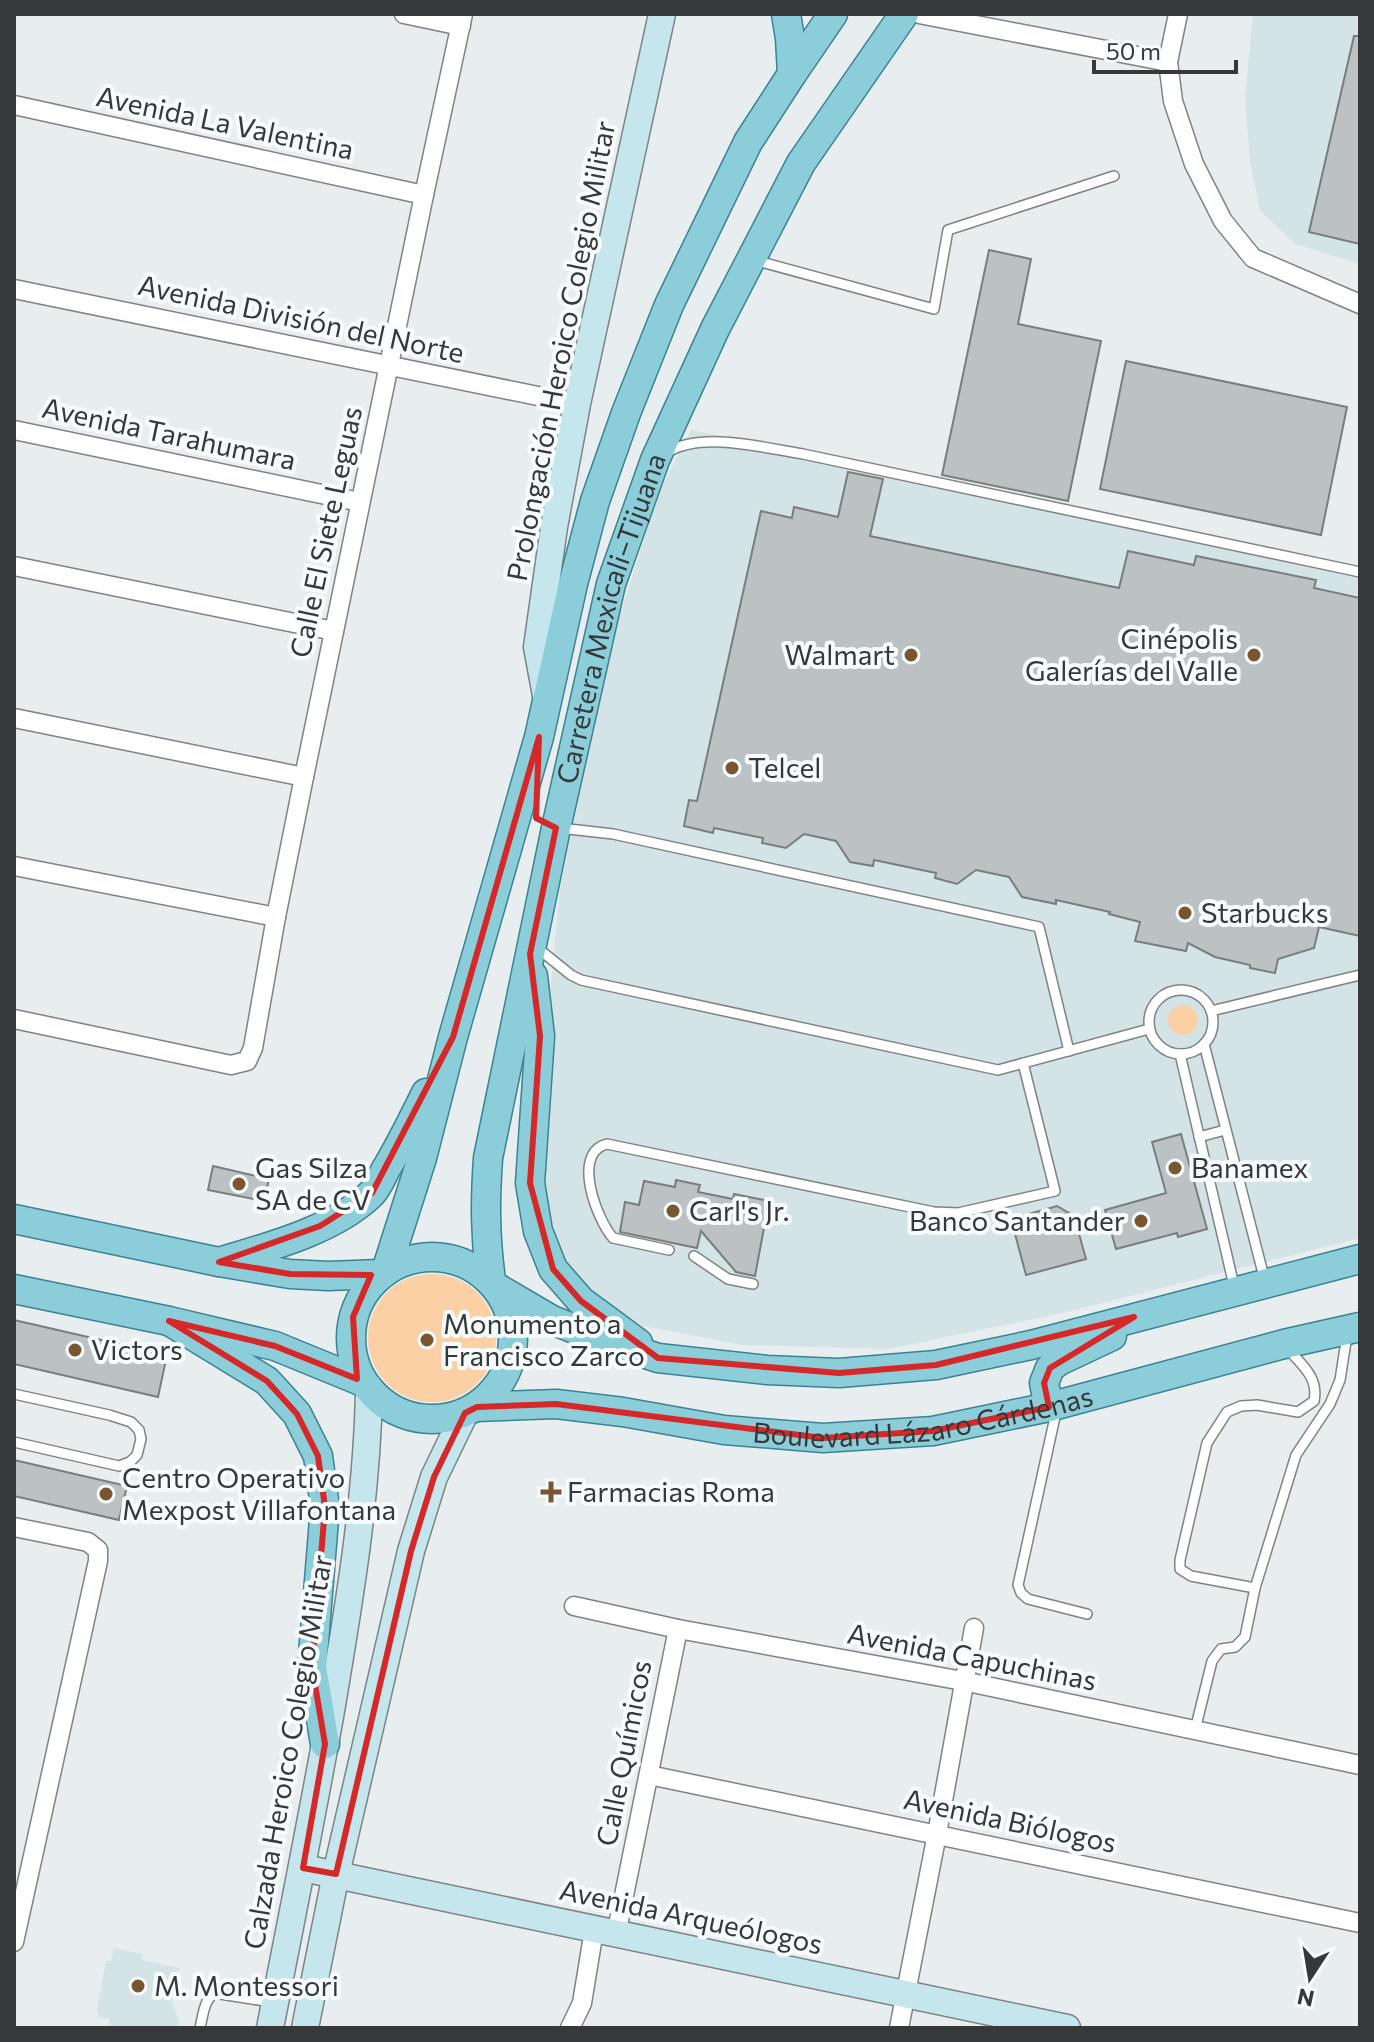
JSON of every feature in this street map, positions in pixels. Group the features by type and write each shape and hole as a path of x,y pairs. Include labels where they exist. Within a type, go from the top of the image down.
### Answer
{"main road":[{"path":"786,14 792,74"},
{"name":"Carretera Mexicali–Tijuana","path":"453,1037 539,737 595,501 626,413 669,305 748,142 833,14"},
{"name":"Carretera Mexicali–Tijuana","path":"495,1285 485,1239 488,1158 556,828 611,584 655,460 715,329 801,163 904,14"},
{"path":"539,737 536,815 545,825 556,828"},
{"path":"531,949 540,1036 530,1183 538,1231 553,1269 581,1301 658,1358"},
{"path":"219,1262 320,1226 347,1213 372,1193 403,1140 453,1037"},
{"path":"383,1273 422,1158 453,1037"},
{"path":"14,1219 290,1274 328,1276 383,1273"},
{"path":"428,1257 450,1259 472,1267 495,1285 513,1322 514,1342 504,1378 492,1394 471,1410 444,1419 424,1419 385,1405 366,1386 354,1361 350,1339 353,1317 362,1296 383,1273 406,1261 428,1257"},
{"name":"Boulevard Lázaro Cárdenas","path":"495,1285 552,1320 658,1358 767,1370 839,1373 936,1365 1031,1345 1360,1259"},
{"path":"14,1289 275,1346 366,1386"},
{"path":"1053,1406 1044,1383 1050,1368 1123,1329 1134,1317"},
{"path":"169,1321 267,1381 297,1414 318,1456 325,1507 312,1667 325,1744"},
{"name":"Boulevard Lázaro Cárdenas","path":"471,1410 556,1404 724,1430 823,1438 933,1431 1053,1406 1284,1344 1354,1329"}],"street":[{"path":"404,14 462,20"},
{"name":"Prolongación Heroico Colegio Militar","path":"547,702 537,647 554,527 577,404 662,14"},
{"path":"919,14 1168,62"},
{"path":"1178,14 1168,62 1173,101 1194,164 1223,221 1253,258 1360,304"},
{"name":"Calle El Siete Leguas","path":"14,1019 231,1065 247,1061 253,1048 304,777 462,20"},
{"name":"Avenida La Valentina","path":"14,105 424,195"},
{"name":"Avenida División del Norte","path":"14,289 577,404"},
{"name":"Avenida Tarahumara","path":"14,430 360,502"},
{"path":"14,566 334,631"},
{"path":"14,718 304,777"},
{"path":"14,866 276,917"},
{"name":"Calzada Heroico Colegio Militar","path":"273,2015 303,1868 349,1609 368,1450 366,1386"},
{"path":"305,2028 336,1874 411,1551 434,1477 471,1410"},
{"path":"14,1527 88,1542 98,1550 14,1941"},
{"name":"Avenida Capuchinas","path":"574,1606 678,1629 963,1681 1360,1765"},
{"path":"899,2028 974,1628"},
{"name":"Calle Químicos","path":"570,2028 582,2003 605,1932 649,1775 678,1629"},
{"name":"Avenida Biólogos","path":"649,1775 1360,1923"},
{"name":"Avenida Arqueólogos","path":"303,1868 1067,2028"}],"lane":[{"path":"751,259 934,309 948,230 1114,176"},
{"path":"655,460 679,445 707,442 803,454 1360,572"},
{"path":"556,828 589,830 1039,927 1069,1051"},
{"path":"531,949 571,975 596,983 998,1070 1149,1029"},
{"path":"1211,1011 1360,975"},
{"path":"1177,990 1198,994 1211,1011 1212,1029 1197,1050 1180,1054 1169,1052 1153,1039 1149,1029 1152,1007 1158,999 1177,990"},
{"path":"1204,1044 1265,1285"},
{"path":"1180,1054 1235,1293"},
{"path":"669,1250 610,1235 592,1202 590,1165 599,1146 607,1144 934,1212 958,1213 987,1208 1055,1191 1023,1063"},
{"path":"1199,1137 1225,1130"},
{"path":"694,1256 728,1279 753,1284"},
{"path":"1195,1730 1212,1661 1221,1649 1235,1647 1245,1637 1255,1588 1296,1455 1330,1404 1354,1329"},
{"path":"1255,1588 1191,1576 1180,1569 1180,1560 1207,1443 1227,1412 1241,1406 1257,1405 1298,1412 1314,1401 1316,1389 1311,1375 1284,1344"},
{"path":"14,1394 131,1422 139,1430 141,1439 137,1455 119,1466 14,1442"},
{"path":"1053,1406 1018,1585 1028,1599 1087,1614"},
{"path":"200,2028 205,2004 214,1993 273,2015"}],"highlighted area":[{"path":"539,737 536,818 556,828 530,954 540,1036 530,1183 553,1269 581,1301 658,1358 839,1373 936,1365 1134,1317 1050,1368 1044,1383 1049,1407 933,1431 823,1438 556,1404 477,1407 465,1413 434,1477 411,1551 336,1874 303,1868 325,1744 312,1667 325,1507 318,1456 297,1414 267,1381 169,1321 275,1346 357,1379 353,1317 371,1275 290,1274 219,1262 320,1226 372,1193 453,1037"}],"shaded area":[{"path":"1253,14 1360,14 1360,264 1295,244 1260,211 1250,162 1245,98"},
{"path":"691,430 1360,569 1360,1238 1058,1314 888,1349 742,1345 644,1326 587,1293 554,1246 543,1191 550,993 560,889 609,649 659,492"},
{"path":"1183,1005 1194,1009 1198,1020 1194,1031 1183,1035 1172,1031 1168,1020 1172,1009"},
{"path":"432,1274 457,1279 477,1293 491,1313 496,1338 491,1363 477,1383 457,1397 432,1402 407,1397 387,1383 373,1363 368,1338 373,1313 387,1293 407,1279"},
{"name":"M. Montessori","path":"114,1948 143,1954 142,1960 179,1968 172,2004 180,2023 175,2028 109,2028 110,2019 98,2017 106,1961 111,1961"}],"building":[{"path":"1354,36 1360,36 1360,244 1309,232"},
{"path":"989,250 1031,259 1018,324 1101,341 1068,501 942,475"},
{"path":"1126,361 1347,407 1321,535 1100,489"},
{"path":"848,472 883,479 870,536 1119,588 1128,551 1194,565 1196,556 1316,580 1314,588 1360,598 1360,936 1319,927 1314,948 1278,959 1275,973 1215,957 1188,943 1186,951 1135,941 1140,922 1056,900 1056,904 1022,897 1009,877 976,870 957,884 935,878 936,873 874,860 873,866 850,862 836,841 804,834 786,848 762,843 763,838 714,828 713,833 684,826 689,800 697,801 761,511 792,518 794,507 838,517"},
{"path":"1181,1134 1207,1229 1178,1237 1177,1233 1116,1249 1105,1210 1166,1193 1152,1142"},
{"name":"Gas Silza SA de CV","path":"213,1166 269,1179 264,1201 208,1190"},
{"path":"676,1180 700,1185 698,1192 733,1199 734,1194 769,1201 755,1276 736,1272 701,1231 697,1248 620,1232 625,1202 639,1205 644,1181 675,1187"},
{"path":"1057,1206 1074,1216 1086,1259 1026,1275 1011,1219"},
{"path":"14,1320 167,1355 158,1397 14,1364"},
{"path":"14,1460 127,1486 119,1520 14,1496"}],"place":[{"name":"Walmart","path":"911,655"},
{"name":"Cinépolis Galerías del Valle","path":"1254,655"},
{"name":"Telcel","path":"732,768"},
{"name":"Starbucks","path":"1185,913"},
{"name":"Banamex","path":"1175,1168"},
{"name":"Gas Silza SA de CV","path":"239,1184"},
{"name":"Carl's Jr.","path":"673,1211"},
{"name":"Banco Santander","path":"1141,1221"},
{"name":"Monumento a Francisco Zarco","path":"427,1340"},
{"name":"Victors","path":"75,1350"},
{"name":"Farmacias Roma","path":"551,1492"},
{"name":"Centro Operativo Mexpost Villafontana","path":"106,1494"},
{"name":"M. Montessori","path":"138,1986"}]}
